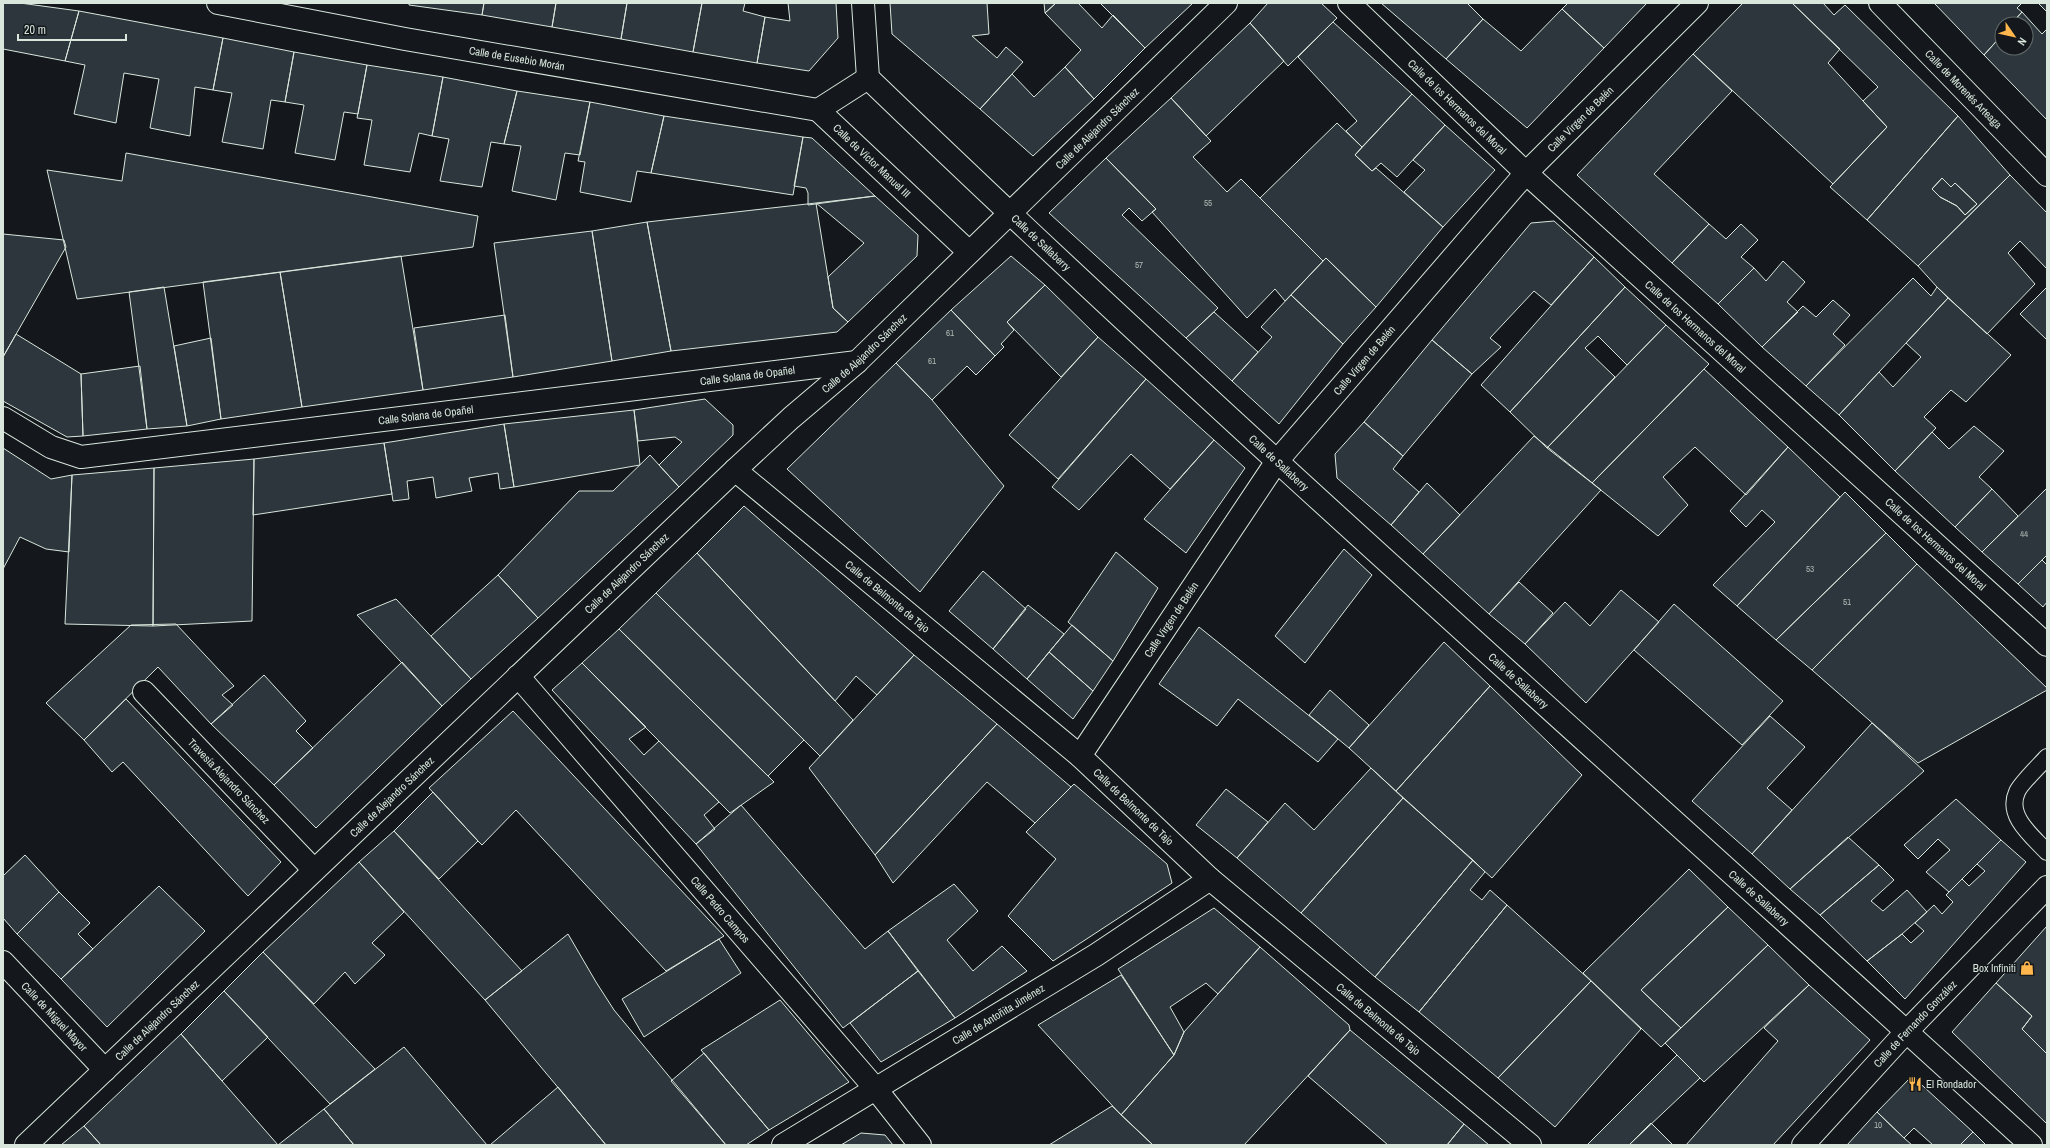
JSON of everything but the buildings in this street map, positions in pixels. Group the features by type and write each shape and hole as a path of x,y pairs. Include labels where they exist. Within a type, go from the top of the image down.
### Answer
{"street":[{"name":"Calle de Eusebio Morán","path":"218,3 405,39 818,110"},
{"path":"862,3 868,78 1008,213"},
{"name":"Calle de Alejandro Sánchez","path":"26,1145 735,470 791,418 857,362 1008,213 1226,3"},
{"name":"Calle de los Hermanos del Moral","path":"1349,3 1526,173 2047,645"},
{"name":"Calle Virgen de Belén","path":"1080,756 1277,461 1526,173 1697,3"},
{"name":"Calle de Morenés Arteaga","path":"1880,3 2047,175"},
{"path":"818,110 868,78"},
{"name":"Calle de Víctor Manuel III","path":"818,110 969,252"},
{"name":"Calle de Sallaberry","path":"1008,213 1277,461 2031,1145"},
{"name":"Calle Solana de Opañel","path":"3,418 51,447 81,457 857,362"},
{"name":"Calle de Belmonte de Tajo","path":"735,470 1080,756 1210,879 1530,1145"},
{"name":"Calle Pedro Campos","path":"518,676 875,1088 920,1145"},
{"name":"Travesía Alejandro Sánchez","path":"144,692 314,870"},
{"name":"Calle de Antoñita Jiménez","path":"783,1145 1096,955 1210,879"},
{"name":"Calle de Fernando González","path":"1802,1145 1907,1031 2047,888"},
{"name":"Calle de Miguel Mayor","path":"3,962 105,1070"}],"lane":[{"path":"2047,757 2017,792 2013,808 2021,824 2047,852"}],"place":[{"name":"Box Infiniti","path":"2027,968"},
{"name":"El Rondador","path":"1915,1084"}]}
